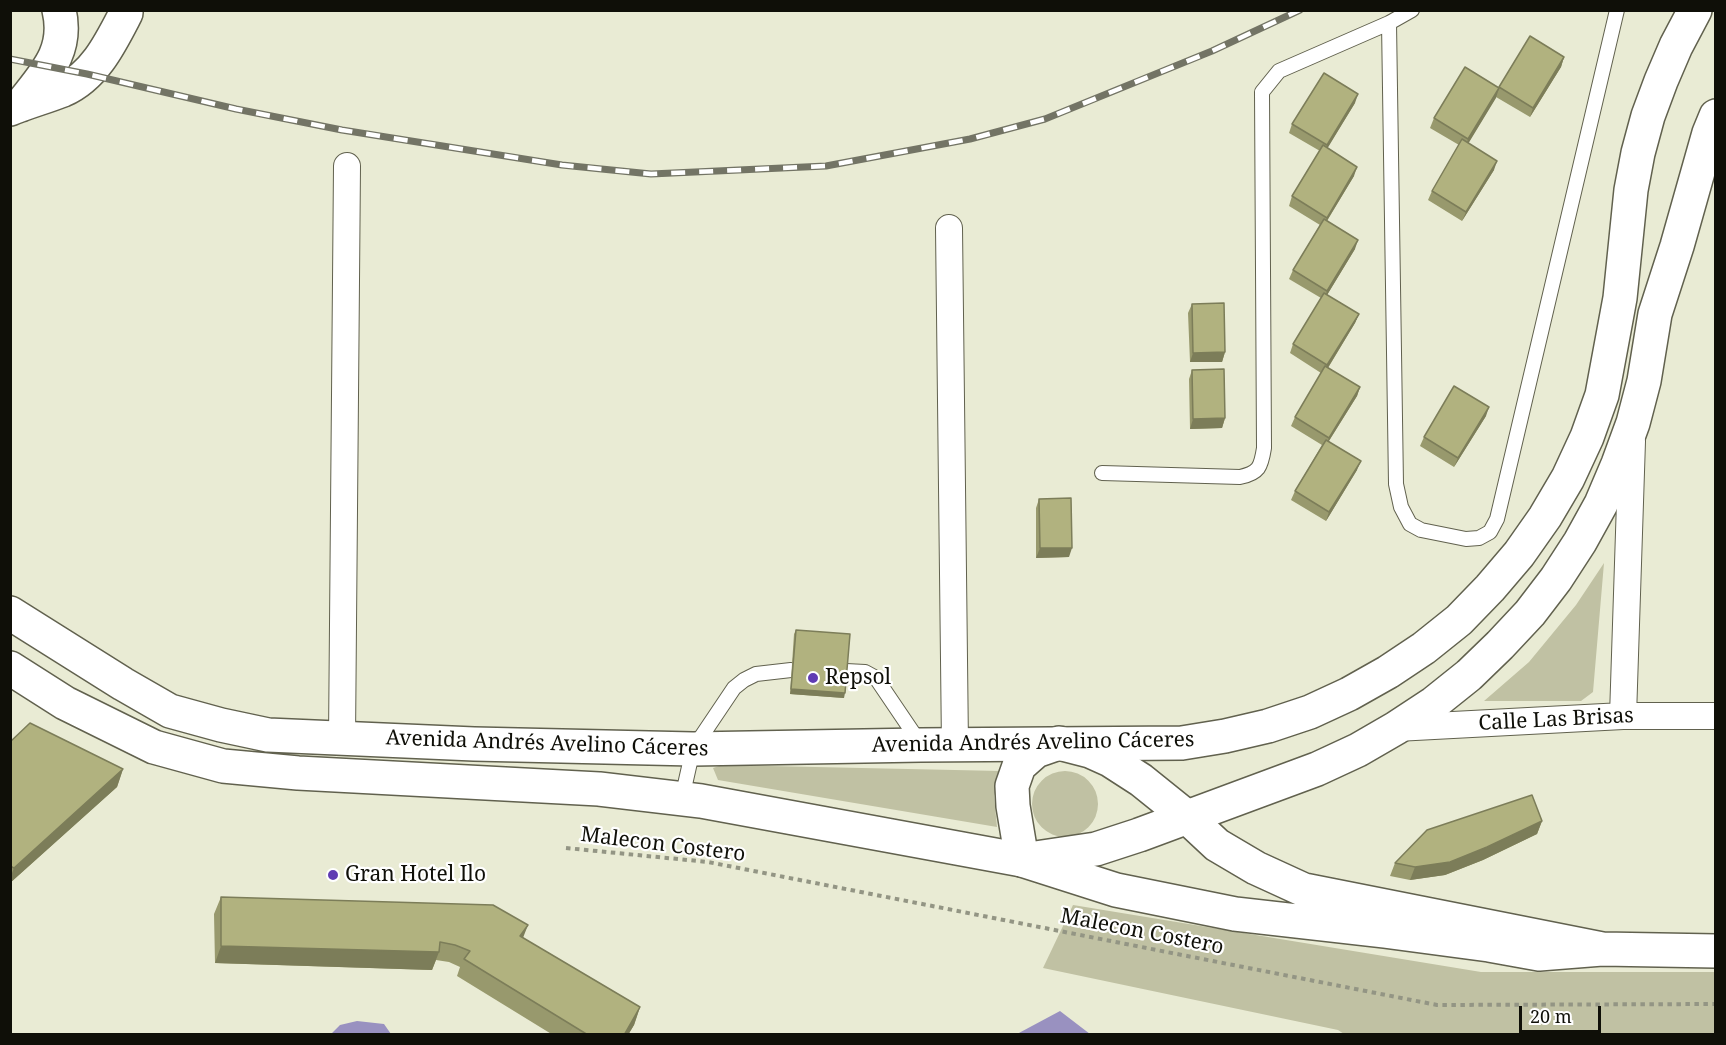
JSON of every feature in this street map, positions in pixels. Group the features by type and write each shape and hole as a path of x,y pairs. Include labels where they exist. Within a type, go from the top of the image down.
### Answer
{"main road":[{"path":"16,107 51,66 60,46 61,17 59,10"},
{"path":"16,107 65,89 87,74 108,48 126,10"},
{"name":"Avenida Andrés Avelino Cáceres","path":"10,613 170,711 268,735 474,744 693,749 1182,743 1268,726 1310,712 1350,694 1388,672 1424,648 1459,620 1520,554 1568,478 1602,395 1620,298 1631,190 1648,116 1676,46 1695,10"},
{"name":"Avenida Andrés Avelino Cáceres","path":"10,669 65,703 154,747 223,766 599,789 682,798 1022,860 1096,849 1317,769 1358,750 1434,703 1469,675 1530,613 1580,542 1601,504 1618,464 1633,423 1644,381 1655,314 1716,116"},
{"path":"1602,949 1304,890 1256,868 1217,845 1141,780 1110,760 1059,743 1036,751 1019,766 1012,786 1022,860 1116,890 1235,914 1385,931 1539,954 1602,949 1716,951"},
{"path":"474,744 476,783"}],"street":[{"path":"342,738 347,166"},
{"path":"949,228 955,746"},
{"path":"1623,716 1633,423"},
{"name":"Calle Las Brisas","path":"1396,728 1623,716 1716,716"}],"lane":[{"path":"1102,473 1240,477 1253,475 1258,468 1262,461 1264,448 1262,92 1280,71 1389,23 1412,10"},
{"path":"1389,23 1396,484 1401,507 1410,524 1421,530 1466,539 1479,538 1490,532 1497,519 1617,10"},
{"path":"682,798 693,749 734,688 744,680 756,675 791,670"},
{"path":"846,671 865,672 876,678 921,745"}],"path":[{"name":"Malecon Costero","path":"567,848 708,862 1437,1005 1716,1004"}],"green space":[{"path":"1604,563 1593,692 1581,701 1484,701 1529,662 1576,605"},
{"path":"722,765 1001,771 994,796 997,827 718,780 713,768"},
{"path":"1065,771 1078,773 1088,781 1096,791 1098,804 1096,817 1088,827 1078,835 1065,837 1052,835 1042,827 1034,817 1032,804 1034,791 1042,781 1052,773"},
{"path":"1073,905 1481,972 1715,972 1715,1034 1344,1034 1338,1030 1043,968"}],"shaded area":[{"path":"1060,1011 1090,1034 1017,1034"},
{"path":"357,1021 384,1024 391,1034 331,1034 340,1025"}],"building":[{"path":"1530,36 1564,57 1533,108 1499,87"},
{"path":"1465,67 1499,88 1468,139 1434,118"},
{"path":"1324,73 1358,94 1327,145 1292,124"},
{"path":"1462,139 1497,161 1466,212 1432,191"},
{"path":"1323,145 1357,167 1327,218 1292,196"},
{"path":"1324,219 1358,240 1327,291 1293,270"},
{"path":"1324,293 1359,314 1327,365 1293,344"},
{"path":"1224,303 1225,352 1193,353 1192,304"},
{"path":"1325,366 1360,387 1329,438 1295,417"},
{"path":"1224,369 1225,418 1193,419 1192,370"},
{"path":"1454,386 1489,407 1458,458 1424,437"},
{"path":"1326,440 1361,461 1329,512 1295,491"},
{"path":"1071,498 1072,548 1040,548 1039,499"},
{"path":"796,630 850,634 845,693 791,689"},
{"path":"30,723 123,769 14,868 10,866 10,742"},
{"path":"1532,795 1542,821 1450,862 1415,867 1395,863 1427,830"},
{"path":"221,897 493,905 528,925 520,936 640,1007 624,1035 588,1035 464,959 470,951 440,942 439,952 221,946"}],"railway":[{"path":"10,59 342,130 562,165 651,174 826,166 970,139 1045,119 1212,51 1300,10"}],"place":[{"name":"Repsol","path":"813,678"},
{"name":"Gran Hotel Ilo","path":"333,875"}]}
